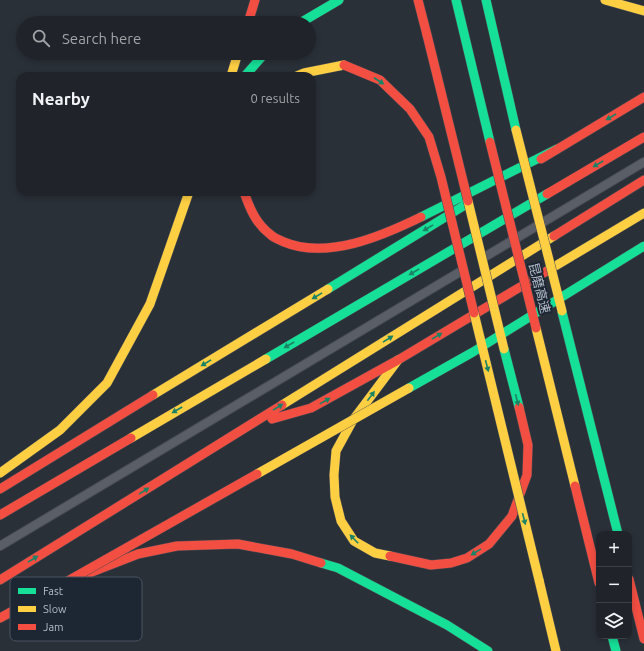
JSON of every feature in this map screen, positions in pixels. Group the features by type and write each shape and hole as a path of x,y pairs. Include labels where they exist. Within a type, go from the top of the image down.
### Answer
{"main road":[{"path":"250,16 255,0"},
{"path":"312,16 339,0"},
{"path":"398,360 353,420 336,451 334,475 335,497 341,521 354,541 375,553 431,565 451,563 467,558 489,544 512,516 527,475 528,445 418,0"},
{"name":"昆磨高速","path":"456,0 596,571"},
{"name":"昆磨高速","path":"486,0 516,130 617,531"},
{"path":"605,0 644,11"},
{"path":"232,72 236,60"},
{"path":"248,72 259,60"},
{"path":"309,72 344,65 380,80 410,109 430,138 441,177 556,651"},
{"path":"0,489 644,97"},
{"path":"0,515 644,137"},
{"path":"246,196 253,216 271,236 294,246 323,249 365,241 407,223 557,149"},
{"path":"0,580 644,180"},
{"path":"0,473 60,430 107,383 150,304 188,196"},
{"path":"248,426 311,408 398,360 644,213"},
{"path":"75,577 474,352 644,246"},
{"path":"101,446 151,426"},
{"path":"16,480 65,460"},
{"path":"79,577 138,554 177,546 238,544 292,554 338,568 448,625 488,651"},
{"path":"632,591 644,639"},
{"path":"0,618 10,613"},
{"path":"613,639 616,651"}],"lane":[{"path":"0,546 644,162"}],"traffic: fast":[{"path":"312,16 339,0"},
{"path":"456,0 490,142"},
{"path":"486,0 516,130"},
{"path":"248,72 259,60"},
{"path":"421,217 557,149"},
{"path":"266,359 547,194"},
{"path":"328,289 465,205"},
{"path":"409,388 473,352 644,246"},
{"path":"562,312 617,531"},
{"path":"504,349 519,407"},
{"path":"321,563 338,568 447,625 488,651"},
{"path":"613,639 616,651"}],"traffic: slow":[{"path":"605,0 644,11"},
{"path":"232,72 236,60"},
{"path":"309,72 344,65"},
{"path":"516,130 562,311"},
{"path":"0,473 60,430 107,383 150,304 188,196"},
{"path":"468,201 504,349"},
{"path":"547,271 644,213"},
{"path":"282,405 554,236"},
{"path":"153,395 328,289"},
{"path":"474,313 539,580"},
{"path":"536,328 575,486"},
{"path":"131,438 266,359"},
{"path":"390,556 375,553 354,541 341,521 335,497 334,475 336,451 353,420 398,360"},
{"path":"257,474 409,388"},
{"path":"539,580 556,651"}],"traffic: jam":[{"path":"250,16 255,0"},
{"path":"418,0 427,35"},
{"path":"427,35 468,201"},
{"path":"344,65 380,80 410,109 429,137 441,177 474,313"},
{"path":"541,159 644,97"},
{"path":"547,194 644,137"},
{"path":"490,142 536,328"},
{"path":"554,236 644,180"},
{"path":"246,196 254,216 266,231 277,239 301,247 336,247 354,243 372,238 421,217"},
{"path":"272,419 311,408 398,360 547,271"},
{"path":"0,489 153,395"},
{"path":"0,580 282,405"},
{"path":"390,556 431,565 451,563 467,558 489,544 512,516 527,475 528,445 519,407"},
{"path":"0,515 131,438"},
{"path":"75,577 257,474"},
{"path":"575,486 596,571"},
{"path":"79,577 138,554 177,546 238,544 292,554 321,563"},
{"path":"632,591 644,639"},
{"path":"0,618 10,613"}]}
